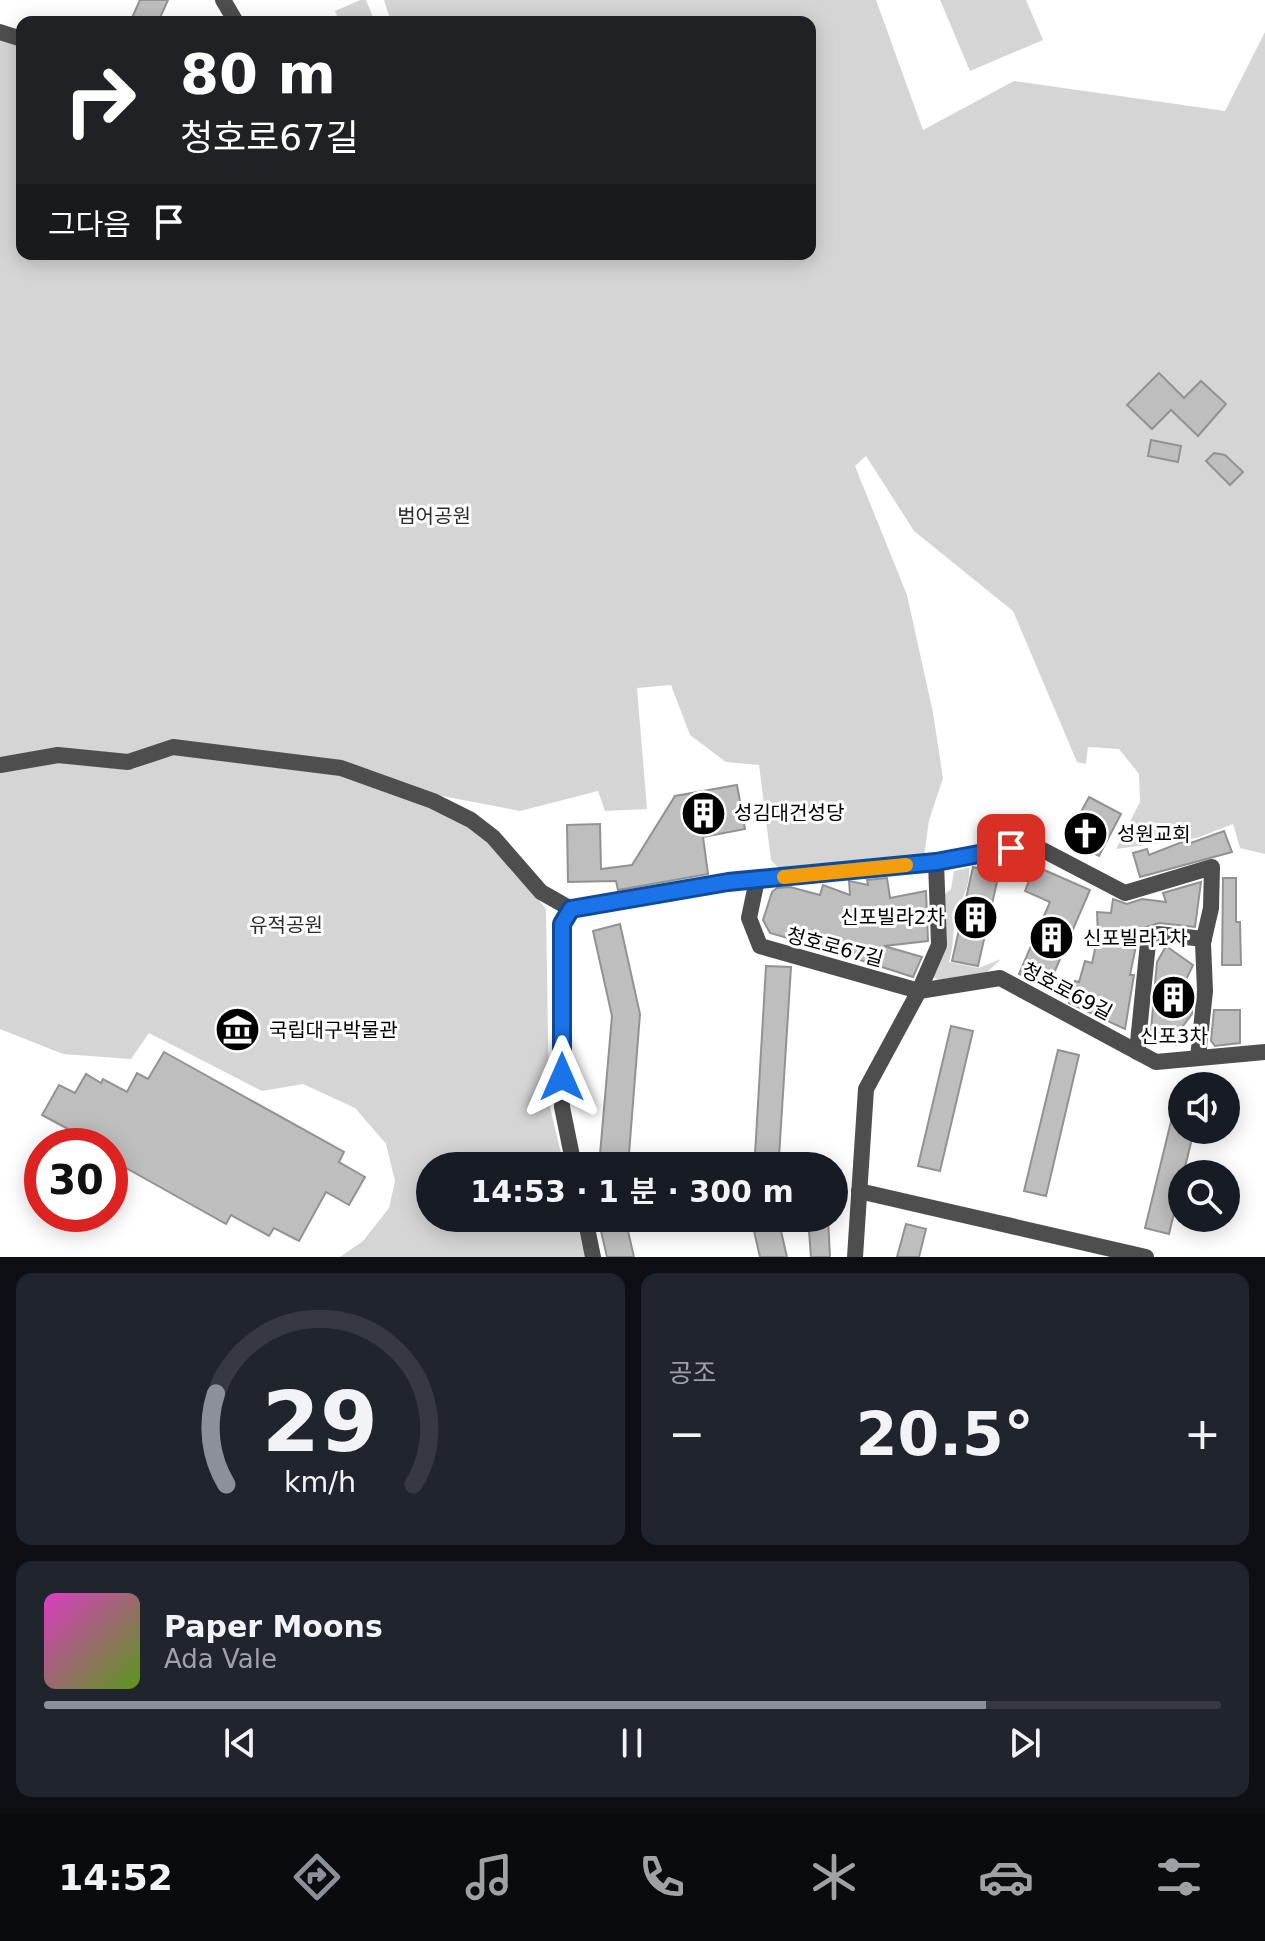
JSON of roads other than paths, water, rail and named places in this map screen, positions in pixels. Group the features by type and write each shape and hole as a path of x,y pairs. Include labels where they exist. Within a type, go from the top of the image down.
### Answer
{"street":[{"path":"0,765 58,755 128,762 173,747 341,768 433,801 471,820 493,837 541,892 571,909 757,880 936,862 1011,848 1039,848 1125,893 1212,867 1211,908 1204,939 1205,991 1198,1058"},
{"path":"855,1257 866,1089 919,991 939,945 936,862"},
{"name":"청호로67길","path":"757,880 749,918 760,946 919,991"},
{"path":"571,909 562,924 562,1107 571,1152"},
{"name":"청호로69길","path":"1137,1052 1148,943 1158,934 1204,939"},
{"name":"청호로69길","path":"919,991 1000,978 1156,1062 1265,1052"},
{"path":"859,1191 1146,1257"},
{"path":"588,1232 593,1257"}],"place":[{"name":"성김대건성당","path":"703,813"},
{"name":"성원교회","path":"1086,834"},
{"name":"신포빌라2차","path":"976,917"},
{"name":"신포빌라1차","path":"1052,938"},
{"name":"신포3차","path":"1174,997"},
{"name":"국립대구박물관","path":"238,1030"}],"park label":[{"name":"범어공원","path":"434,516"},
{"name":"유적공원","path":"286,925"}]}
